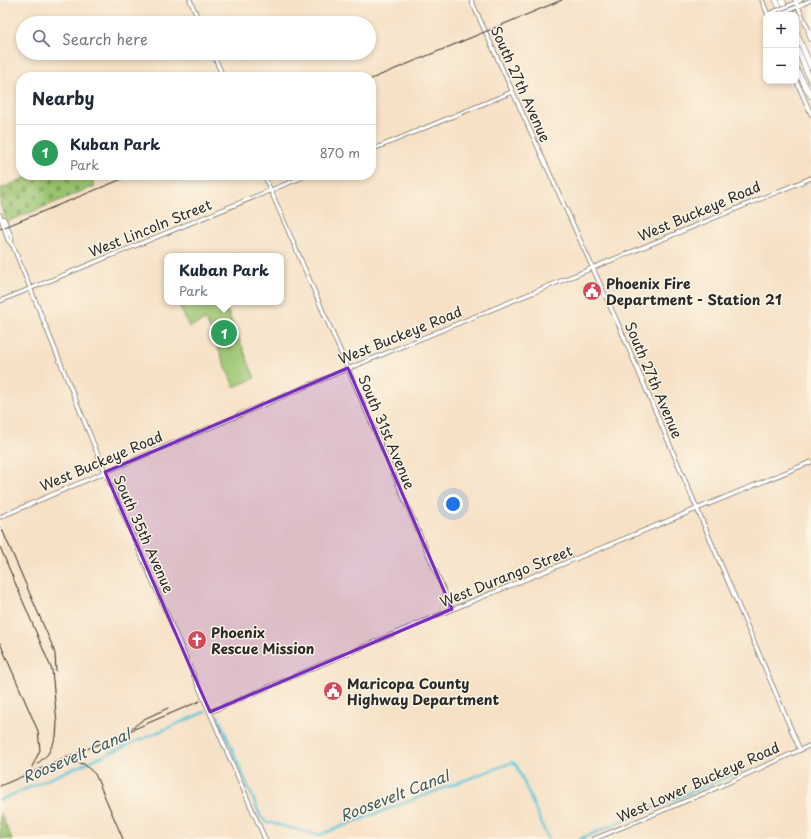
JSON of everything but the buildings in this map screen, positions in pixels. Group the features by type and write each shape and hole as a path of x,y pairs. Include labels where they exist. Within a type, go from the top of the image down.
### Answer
{"highway":[{"path":"776,0 782,12"},
{"path":"782,0 788,12"},
{"path":"810,33 811,40"},
{"path":"799,39 811,67"},
{"path":"797,48 811,81"},
{"path":"799,74 811,96"}],"main road":[{"path":"190,0 197,16"},
{"name":"South 27th Avenue","path":"472,0 592,268 800,750"},
{"path":"762,0 767,12"},
{"path":"782,12 801,0"},
{"path":"797,3 811,0"},
{"path":"797,3 810,33"},
{"path":"773,12 792,6"},
{"path":"216,60 221,72"},
{"path":"798,84 811,114"},
{"path":"376,148 512,92"},
{"name":"West Buckeye Road","path":"0,516 348,368 810,177"},
{"name":"South 31st Avenue","path":"266,180 452,609"},
{"name":"West Lincoln Street","path":"0,301 296,180"},
{"name":"South 35th Avenue","path":"1,216 0,220 8,240 11,242 105,472 265,839"},
{"name":"West Durango Street","path":"210,712 452,609 811,462"},
{"name":"West Lower Buckeye Road","path":"594,839 705,793 811,745"}],"highlighted area":[{"path":"348,368 452,609 210,712 105,472"}],"green space":[{"path":"21,180 92,180 95,186 7,222 0,205 0,189"},
{"path":"179,305 225,305 255,378 234,387 206,320 189,327"},
{"path":"0,812 12,839 0,839"}],"waterway":[{"name":"Roosevelt Canal","path":"0,800 205,712"},
{"name":"Roosevelt Canal","path":"218,716 261,817 267,822 319,835 513,762 517,766 548,839"},
{"name":"Roosevelt Canal","path":"580,839 743,770"}],"railway":[{"path":"376,77 562,0"},
{"path":"0,229 120,180"},
{"path":"1,527 52,645 55,654 56,671"},
{"path":"0,547 52,670 57,723 56,737 48,754 35,766"},
{"path":"0,643 38,731 40,750 32,767"},
{"path":"0,786 200,701"},
{"path":"132,728 144,719 168,708"},
{"path":"66,761 84,764 95,774 123,839"}],"place":[{"name":"Phoenix Fire Department - Station 21","path":"592,291"},
{"name":"Kuban Park","path":"224,333"},
{"name":"Phoenix Rescue Mission","path":"197,640"},
{"name":"Maricopa County Highway Department","path":"333,691"}]}
